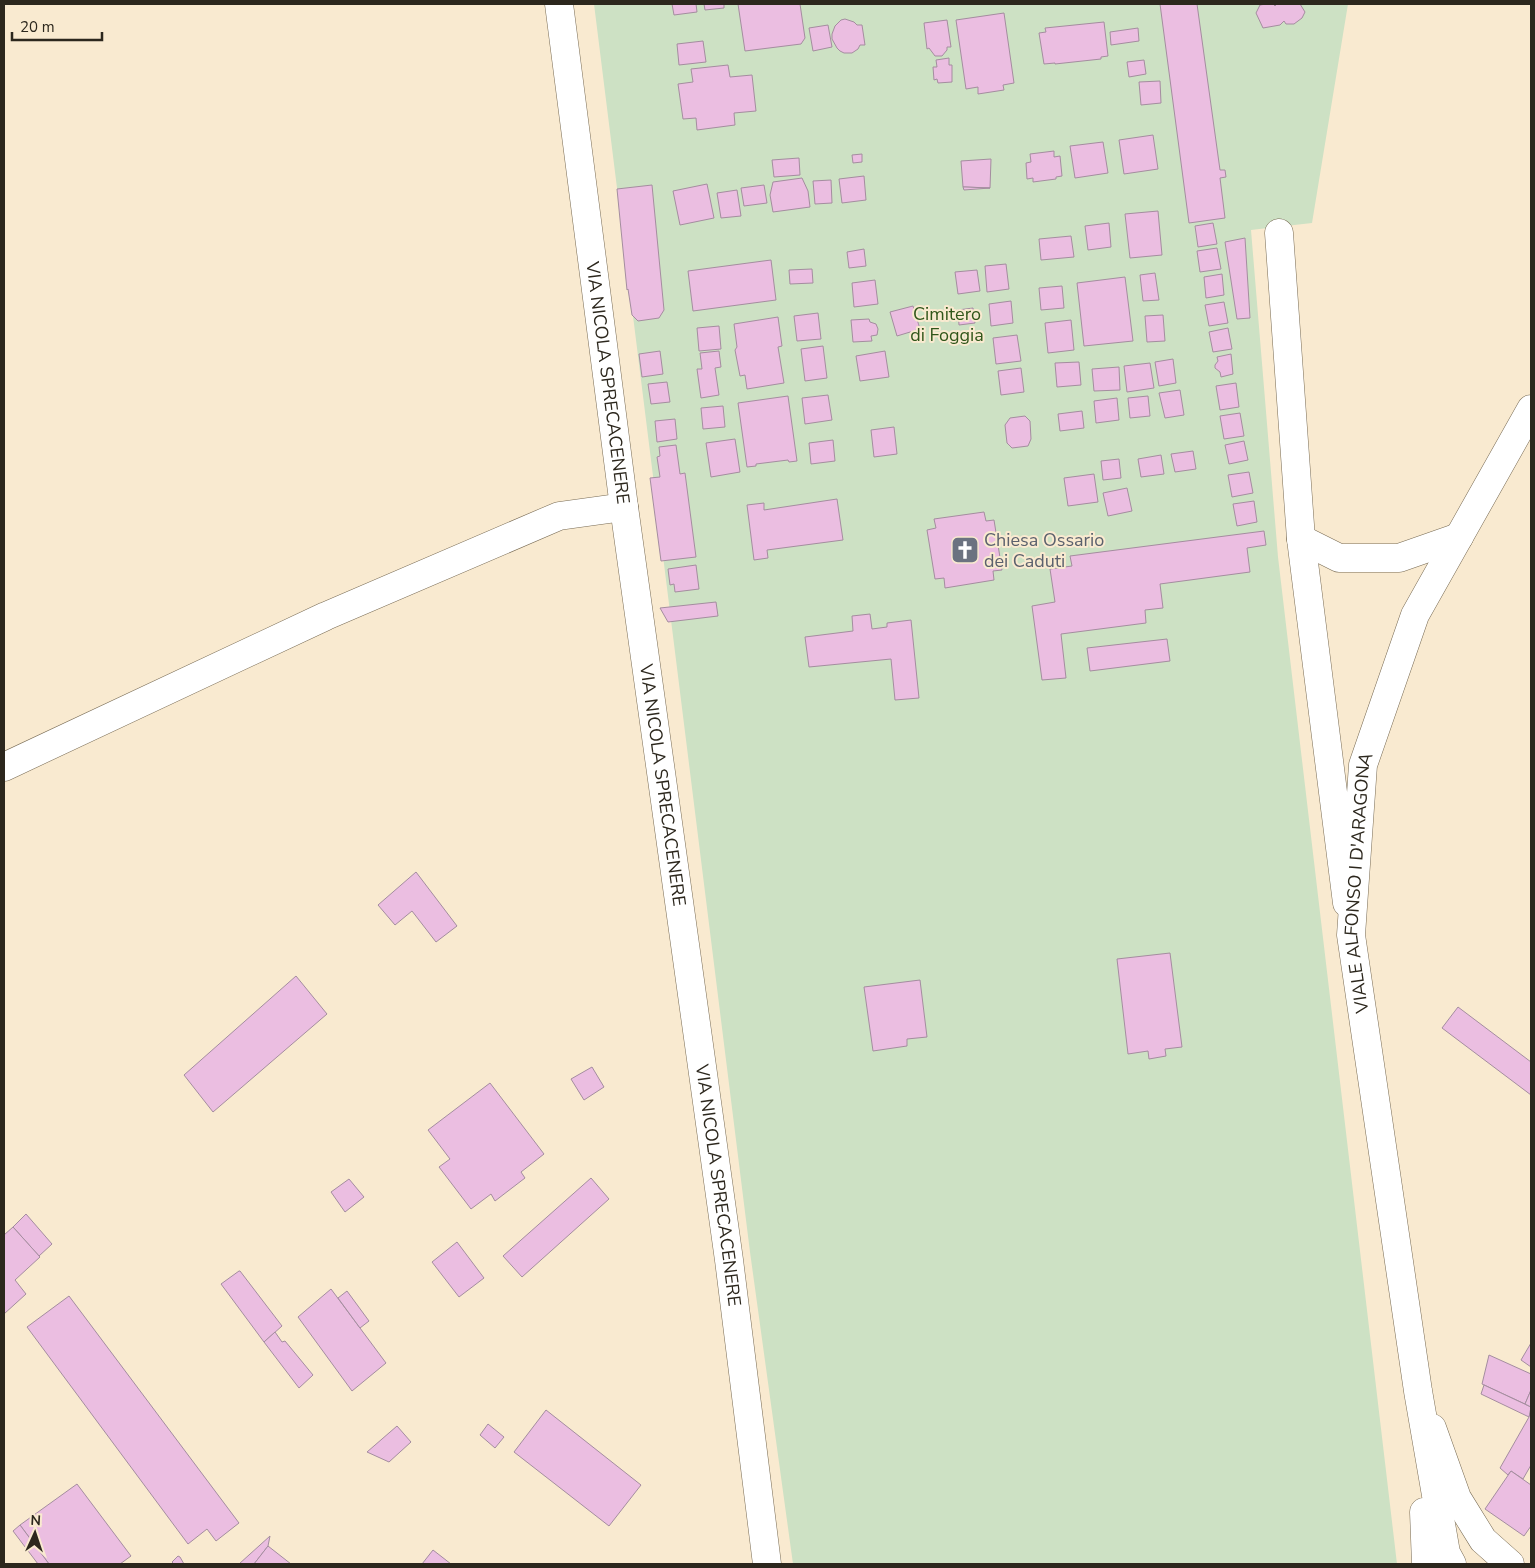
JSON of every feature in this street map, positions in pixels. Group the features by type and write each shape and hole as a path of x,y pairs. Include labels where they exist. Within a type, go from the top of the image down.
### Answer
{"street":[{"name":"VIA NICOLA SPRECACENERE","path":"559,4 624,507 729,1260 767,1564"},
{"path":"1279,233 1302,539 1351,935"},
{"name":"VIALE ALFONSO I D'ARAGONA","path":"1452,1564 1446,1553 1418,1391 1351,935 1363,766 1416,615 1531,409"},
{"path":"4,768 326,616 559,516 624,507"},
{"path":"1302,539 1339,558 1399,558 1459,537"},
{"name":"VIALE ALFONSO I D'ARAGONA","path":"1418,1391 1426,1564"},
{"name":"VIALE ALFONSO I D'ARAGONA","path":"1418,1391 1457,1498 1483,1540 1510,1564"}],"green space":[{"name":"Cimitero di Foggia","path":"594,4 1348,4 1312,223 1251,230 1278,557 1397,1564 793,1564 750,1252"}],"building":[{"path":"672,4 696,4 697,12 674,15"},
{"path":"704,4 724,4 724,8 705,10"},
{"path":"738,4 800,4 805,38 801,44 745,51"},
{"path":"1160,4 1197,4 1220,170 1225,170 1226,177 1220,178 1225,218 1189,223"},
{"path":"1273,4 1275,6 1277,4 1300,4 1305,12 1302,18 1294,24 1286,24 1284,21 1280,25 1263,28 1256,13 1260,5"},
{"path":"1004,13 1014,83 1003,85 1004,90 978,94 978,87 966,89 956,20"},
{"path":"845,19 857,25 862,25 865,45 860,45 852,53 840,51 832,39 835,26"},
{"path":"947,20 951,47 947,47 942,56 935,56 929,48 927,49 924,23"},
{"path":"1104,22 1108,56 1101,57 1101,59 1044,64 1039,33 1046,32 1045,28"},
{"path":"828,25 832,47 813,51 809,28"},
{"path":"1138,28 1139,41 1111,45 1110,32"},
{"path":"703,41 706,62 679,65 677,44"},
{"path":"949,58 949,65 952,65 952,82 938,83 937,79 934,80 933,67 937,67 936,60"},
{"path":"1144,60 1146,74 1129,77 1127,62"},
{"path":"728,65 730,77 752,75 756,111 734,113 735,125 697,130 696,118 683,119 678,84 693,82 691,69"},
{"path":"1160,81 1161,103 1141,105 1139,82"},
{"path":"1153,135 1158,169 1124,174 1119,140"},
{"path":"1103,142 1108,173 1075,178 1070,146"},
{"path":"1054,151 1054,157 1060,156 1062,176 1056,177 1056,179 1033,182 1033,178 1027,179 1026,163 1031,162 1030,154"},
{"path":"862,154 862,162 853,163 852,155"},
{"path":"799,158 800,175 774,177 772,160"},
{"path":"991,159 990,188 963,187 961,161"},
{"path":"864,176 866,200 842,203 839,179"},
{"path":"802,178 808,191 810,207 773,212 770,195 773,182"},
{"path":"831,180 832,203 815,204 813,181"},
{"path":"707,184 714,218 680,225 673,191"},
{"path":"652,185 664,310 659,318 638,321 632,315 627,290 617,189"},
{"path":"764,185 767,203 744,206 741,188"},
{"path":"963,187 966,187 990,188 964,190"},
{"path":"737,190 741,216 721,218 717,193"},
{"path":"1158,211 1162,255 1130,258 1125,214"},
{"path":"1109,223 1111,247 1088,250 1085,226"},
{"path":"1213,223 1217,244 1198,247 1195,226"},
{"path":"1071,236 1074,257 1041,260 1039,239"},
{"path":"1245,238 1250,318 1237,319 1225,242"},
{"path":"1217,248 1221,269 1200,272 1197,251"},
{"path":"864,249 866,266 849,268 847,252"},
{"path":"771,260 776,300 693,311 688,271"},
{"path":"1006,264 1009,289 987,292 985,266"},
{"path":"812,269 813,283 790,284 789,270"},
{"path":"977,270 980,291 958,294 955,272"},
{"path":"1155,273 1159,300 1143,301 1140,275"},
{"path":"1222,274 1224,295 1206,298 1204,277"},
{"path":"1125,277 1133,341 1084,346 1077,283"},
{"path":"875,280 878,304 854,307 852,283"},
{"path":"1062,286 1064,308 1041,310 1039,288"},
{"path":"1011,301 1013,323 991,326 989,304"},
{"path":"1224,302 1228,323 1209,326 1205,305"},
{"path":"913,306 920,329 897,336 890,312"},
{"path":"973,308 975,323 959,325 958,310"},
{"path":"818,313 821,339 797,341 794,316"},
{"path":"1163,315 1165,341 1147,342 1145,316"},
{"path":"778,317 782,346 778,347 784,383 747,389 745,375 740,376 735,350 737,347 734,324"},
{"path":"869,319 870,322 876,324 878,329 877,335 871,336 872,341 853,342 851,320"},
{"path":"1071,320 1074,350 1048,353 1045,323"},
{"path":"719,326 721,349 699,351 697,328"},
{"path":"1228,328 1232,349 1213,352 1209,332"},
{"path":"1017,335 1021,361 996,364 993,338"},
{"path":"823,346 827,378 805,381 801,349"},
{"path":"660,351 663,374 642,377 639,354"},
{"path":"719,351 721,367 715,368 719,395 701,398 697,369 702,369 700,353"},
{"path":"885,351 889,377 860,381 856,356"},
{"path":"1231,354 1233,374 1221,377 1220,372 1215,368 1218,361 1217,357"},
{"path":"1173,359 1176,383 1159,386 1155,362"},
{"path":"1079,362 1081,385 1057,387 1055,363"},
{"path":"1150,363 1154,388 1127,392 1124,366"},
{"path":"1119,367 1120,390 1094,391 1092,369"},
{"path":"1021,368 1024,392 1001,395 998,371"},
{"path":"667,382 670,402 651,404 648,384"},
{"path":"1236,383 1239,407 1220,410 1216,386"},
{"path":"1180,390 1184,415 1165,418 1159,393"},
{"path":"828,395 832,420 805,424 802,398"},
{"path":"788,396 797,461 789,462 788,460 747,467 738,403"},
{"path":"1148,396 1150,416 1130,418 1128,398"},
{"path":"1117,398 1119,420 1096,423 1094,401"},
{"path":"723,406 725,427 703,429 701,408"},
{"path":"1082,411 1084,428 1060,431 1058,414"},
{"path":"1240,413 1244,436 1224,439 1220,416"},
{"path":"1025,416 1030,421 1031,439 1028,446 1012,448 1007,443 1005,425 1010,418"},
{"path":"675,419 677,439 657,442 655,421"},
{"path":"894,427 897,454 874,457 871,430"},
{"path":"735,439 740,472 711,477 706,443"},
{"path":"833,440 835,461 811,464 809,443"},
{"path":"1244,441 1248,460 1229,464 1225,445"},
{"path":"676,445 680,474 685,473 696,557 661,561 650,478 660,477 657,457 660,456 659,447"},
{"path":"1193,451 1196,469 1175,472 1171,454"},
{"path":"1161,455 1164,474 1141,477 1138,459"},
{"path":"1119,459 1121,478 1103,480 1101,461"},
{"path":"1249,472 1253,493 1232,497 1228,475"},
{"path":"1094,474 1098,502 1068,506 1064,478"},
{"path":"1127,488 1132,511 1108,516 1103,493"},
{"path":"837,499 843,540 767,550 768,558 754,560 747,505 764,503 764,510"},
{"path":"1254,501 1257,522 1237,526 1233,504"},
{"name":"Chiesa Ossario dei Caduti","path":"984,512 986,521 994,520 1002,570 993,571 994,580 945,588 944,578 935,579 927,530 936,528 934,519"},
{"path":"1264,531 1266,545 1247,548 1250,572 1160,584 1163,608 1145,610 1146,623 1061,634 1066,678 1042,680 1032,606 1055,602 1050,569 1072,566 1070,556"},
{"path":"696,565 699,589 675,592 674,584 670,585 668,569"},
{"path":"716,602 718,616 668,622 660,608"},
{"path":"870,614 872,629 887,627 887,623 911,620 919,698 895,700 891,659 809,667 805,637 853,631 852,616"},
{"path":"1167,639 1170,661 1090,671 1087,648"},
{"path":"416,872 457,926 436,942 412,911 395,925 378,905"},
{"path":"1170,953 1182,1047 1165,1049 1166,1056 1149,1059 1148,1051 1128,1054 1117,959"},
{"path":"296,976 327,1014 213,1112 184,1075"},
{"path":"920,980 927,1037 907,1039 907,1046 873,1051 864,987"},
{"path":"1458,1007 1531,1062 1531,1095 1442,1028"},
{"path":"592,1067 604,1087 584,1100 571,1079"},
{"path":"490,1083 544,1154 521,1172 525,1178 495,1201 491,1194 471,1209 439,1167 450,1159 428,1130"},
{"path":"591,1178 609,1199 522,1277 503,1256"},
{"path":"349,1179 364,1197 345,1212 331,1192"},
{"path":"26,1214 52,1244 39,1256 13,1227"},
{"path":"13,1227 40,1257 15,1280 26,1294 4,1314 4,1235"},
{"path":"457,1242 484,1278 459,1297 432,1262"},
{"path":"239,1271 282,1326 264,1342 221,1284"},
{"path":"331,1289 386,1363 352,1391 298,1317"},
{"path":"347,1291 369,1321 360,1328 338,1298"},
{"path":"69,1296 239,1523 216,1541 207,1529 188,1544 27,1327"},
{"path":"275,1332 282,1342 285,1341 313,1375 299,1388 264,1342"},
{"path":"1531,1343 1531,1367 1521,1360"},
{"path":"1489,1355 1531,1374 1531,1390 1525,1404 1482,1384"},
{"path":"1484,1385 1531,1407 1529,1417 1481,1394"},
{"path":"1531,1390 1531,1407 1525,1404"},
{"path":"546,1410 641,1485 609,1526 514,1452"},
{"path":"1531,1411 1531,1465 1523,1479 1511,1471 1508,1475 1500,1468"},
{"path":"488,1424 504,1437 495,1448 480,1435"},
{"path":"397,1426 411,1442 389,1462 367,1452"},
{"path":"1511,1471 1531,1485 1531,1526 1524,1536 1485,1509"},
{"path":"77,1484 131,1556 120,1564 49,1564 20,1525"},
{"path":"20,1525 49,1564 38,1564 13,1531"},
{"path":"270,1536 268,1546 254,1564 239,1564"},
{"path":"268,1546 291,1564 254,1564"},
{"path":"433,1550 451,1564 422,1564"},
{"path":"178,1556 184,1564 174,1564 172,1562"}],"place":[{"name":"Chiesa Ossario dei Caduti","path":"965,550"}]}
